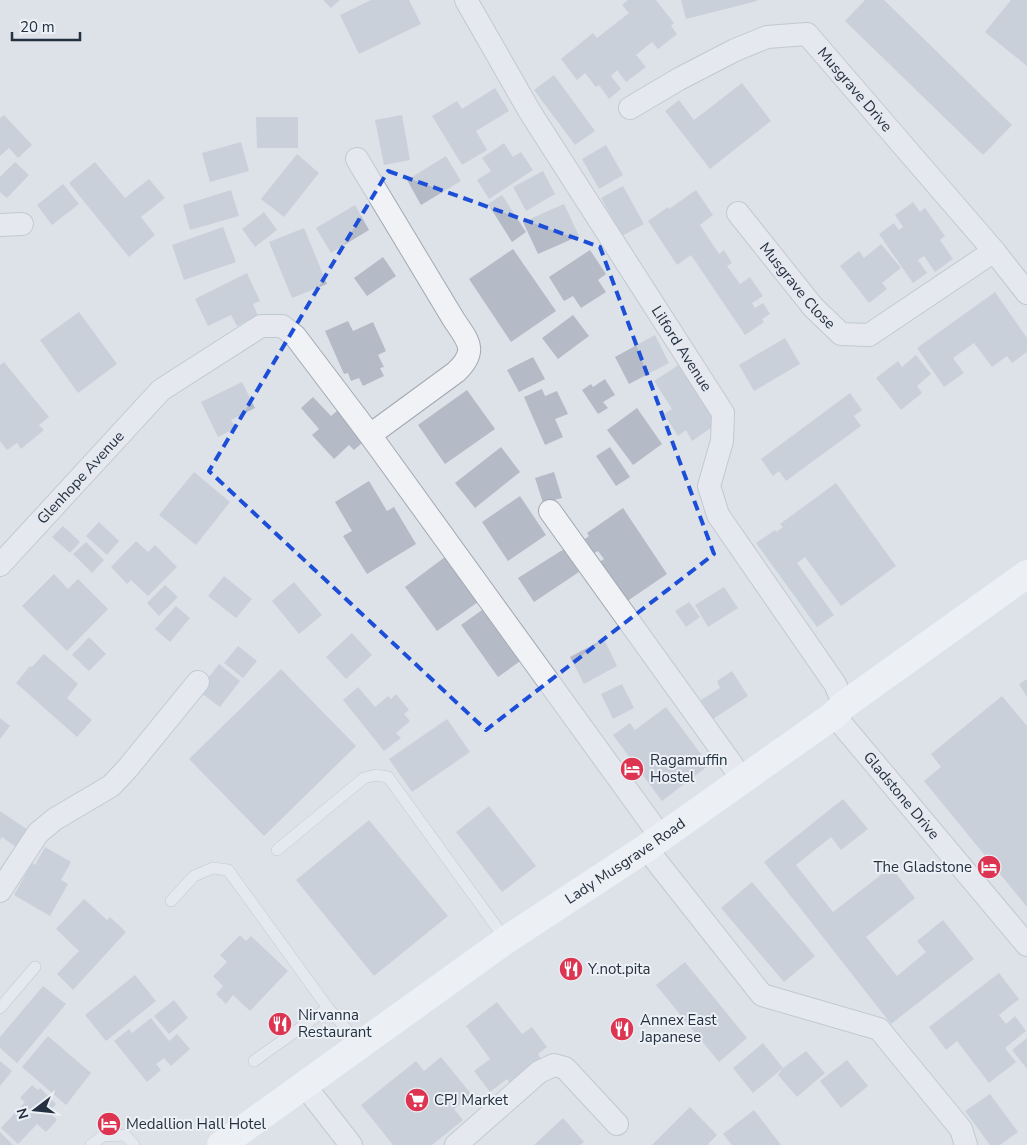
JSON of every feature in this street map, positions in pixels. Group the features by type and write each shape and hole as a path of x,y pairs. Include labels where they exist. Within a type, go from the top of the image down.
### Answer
{"main road":[{"name":"Lady Musgrave Road","path":"221,1145 506,940 654,842 743,780 1027,574"}],"street":[{"name":"Lilford Avenue","path":"466,0 530,112 723,413 722,441 709,486 718,515 835,684 839,710"},
{"name":"Musgrave Drive","path":"630,108 679,79 735,50 767,37 807,34 994,250 1027,293"},
{"path":"357,159 468,341 470,348 469,356 465,363 456,372 370,435"},
{"name":"Musgrave Close","path":"738,212 813,307 841,334 869,335 994,250"},
{"name":"Glenhope Avenue","path":"0,565 161,390 261,326 282,326 295,336 370,435 762,995 879,1029 960,1129 966,1145"},
{"path":"550,511 743,780"},
{"path":"0,891 38,833 55,819 112,786 198,682"},
{"name":"Gladstone Drive","path":"839,710 1027,945"},
{"path":"456,1145 539,1072 554,1065 565,1068 617,1124"},
{"path":"305,1086 351,1145"}],"lane":[{"path":"277,850 364,778 376,775 388,777 506,940"},
{"path":"171,901 194,876 213,868 228,870 328,1008 360,1045"},
{"path":"0,1008 35,967"},
{"path":"254,1061 328,1008"},
{"path":"91,1145 103,1136 125,1135 134,1145"}],"highlighted area":[{"path":"388,171 600,247 714,554 486,730 209,471"}],"building":[{"path":"323,0 340,0 331,8"},
{"path":"371,0 409,0 421,24 359,54 340,15"},
{"path":"628,0 656,0 674,23 671,26 677,34 658,49 652,42 636,55 646,67 626,82 617,70 611,76 621,89 609,99 599,85 596,87 585,73 577,80 561,59 593,33 597,38 629,13 622,5"},
{"path":"681,0 757,0 757,1 686,19"},
{"path":"865,0 884,0 1012,125 983,155 845,21"},
{"path":"1011,0 1027,0 1027,66 985,32"},
{"path":"554,75 595,131 575,145 534,90"},
{"path":"742,83 771,121 710,169 665,111 679,100 694,120"},
{"path":"495,88 509,111 476,131 487,150 462,165 432,116 457,101 462,109"},
{"path":"4,115 32,145 18,158 9,148 0,156 0,118"},
{"path":"402,115 410,160 384,165 375,120"},
{"path":"256,117 298,117 298,148 257,148"},
{"path":"241,142 249,171 210,182 202,153"},
{"path":"504,143 513,157 521,152 533,170 489,199 477,180 491,171 482,158"},
{"path":"606,145 623,175 599,189 582,159"},
{"path":"297,154 319,173 284,217 261,199"},
{"path":"446,156 461,181 421,205 407,180"},
{"path":"15,162 29,175 7,198 0,192 0,177"},
{"path":"95,162 125,198 149,179 165,198 141,217 155,235 129,257 69,183"},
{"path":"543,171 555,194 526,211 513,187"},
{"path":"63,184 79,204 52,225 37,205"},
{"path":"623,186 644,224 622,236 601,198"},
{"path":"231,190 239,216 190,230 183,205"},
{"path":"696,190 713,215 700,225 719,254 724,250 732,263 727,266 740,284 750,277 763,296 752,303 755,308 763,303 770,314 762,319 764,322 745,335 691,255 677,265 648,221"},
{"path":"502,195 526,232 512,242 488,204"},
{"path":"913,202 920,212 925,208 945,236 940,240 953,259 935,272 924,256 918,260 927,273 913,283 879,234 894,223 899,230 903,227 895,215"},
{"path":"564,204 579,236 538,254 523,222"},
{"path":"355,205 369,230 331,253 316,228"},
{"path":"264,212 277,230 255,247 242,229"},
{"path":"223,227 236,262 184,280 172,245"},
{"path":"304,228 327,284 292,298 269,242"},
{"path":"881,244 901,268 882,283 887,289 869,303 840,266 859,251 864,258"},
{"path":"513,249 556,311 511,342 469,279"},
{"path":"590,250 606,274 598,280 606,292 581,308 573,296 564,301 549,277"},
{"path":"383,257 396,276 367,296 354,278"},
{"path":"247,273 260,301 253,304 258,316 237,326 231,315 208,326 195,299"},
{"path":"995,292 1027,338 1027,352 1012,363 1007,356 992,367 974,343 953,358 964,373 944,387 917,348"},
{"path":"79,312 117,364 78,393 40,340"},
{"path":"573,315 589,336 558,359 542,338"},
{"path":"348,321 353,331 373,322 386,351 378,355 384,367 380,368 384,376 363,386 359,378 351,381 348,373 344,374 325,331"},
{"path":"655,335 669,363 629,384 615,357"},
{"path":"785,338 800,364 754,391 739,365"},
{"path":"916,355 931,374 917,386 922,393 901,410 876,378 898,361 902,367"},
{"path":"533,357 545,379 519,392 507,370"},
{"path":"4,362 49,417 39,425 44,430 21,449 17,443 7,450 0,441 0,365"},
{"path":"680,364 718,423 692,441 686,430 678,436 664,414 672,409 654,381"},
{"path":"605,379 615,395 603,402 608,408 598,414 582,390 591,384 593,387"},
{"path":"242,382 255,408 231,420 236,428 218,437 201,402"},
{"path":"542,389 545,396 557,391 568,414 555,419 563,437 545,445 524,397"},
{"path":"467,390 495,429 445,464 418,425"},
{"path":"850,393 862,410 854,416 861,426 786,481 779,471 773,476 761,459"},
{"path":"313,397 331,416 338,410 360,435 357,437 362,443 354,450 349,445 334,459 312,435 319,429 301,408"},
{"path":"637,408 662,444 633,465 607,430"},
{"path":"501,447 520,472 475,508 455,483"},
{"path":"610,447 630,477 616,486 596,456"},
{"path":"194,472 230,502 196,545 159,515"},
{"path":"554,472 562,498 543,503 535,478"},
{"path":"369,481 387,511 394,507 416,544 367,574 343,536 352,531 335,502"},
{"path":"836,483 896,566 841,606 805,557 797,563 834,615 817,627 756,543 783,527 780,524"},
{"path":"520,496 546,535 508,561 482,522"},
{"path":"623,508 667,574 623,604 596,564 604,559 598,551 591,555 582,541 589,536 587,533"},
{"path":"99,522 119,541 107,555 86,536"},
{"path":"63,526 80,542 70,553 52,537"},
{"path":"136,541 148,552 155,545 177,567 148,596 131,580 127,584 111,567"},
{"path":"86,542 104,560 92,573 73,554"},
{"path":"564,549 579,572 534,602 518,578"},
{"path":"445,557 478,602 437,631 405,587"},
{"path":"54,574 68,589 78,579 108,609 67,651 22,606"},
{"path":"224,576 252,599 236,618 208,596"},
{"path":"294,582 322,615 299,634 272,601"},
{"path":"165,585 178,597 159,616 147,603"},
{"path":"724,587 738,608 708,627 695,605"},
{"path":"689,602 700,617 686,627 675,611"},
{"path":"489,605 526,657 498,677 461,625"},
{"path":"176,606 190,618 170,642 155,629"},
{"path":"352,633 372,655 346,679 326,657"},
{"path":"89,637 106,654 89,671 72,655"},
{"path":"604,639 617,666 584,684 570,657"},
{"path":"238,646 257,661 243,678 224,663"},
{"path":"44,654 78,684 67,698 92,720 77,737 16,683 30,666 32,667"},
{"path":"219,664 240,681 220,707 198,691"},
{"path":"281,669 356,746 264,836 189,759"},
{"path":"732,671 748,696 713,719 701,700 720,688 717,681"},
{"path":"1027,679 1027,697 1019,684"},
{"path":"622,684 634,708 613,719 601,694"},
{"path":"358,687 375,707 388,696 391,699 396,694 409,710 404,714 410,721 396,733 401,738 384,751 343,700"},
{"path":"1002,696 1027,726 1027,907 924,781 941,767 931,754"},
{"path":"666,707 709,765 662,801 613,735 630,723 635,730"},
{"path":"0,718 10,726 0,739"},
{"path":"447,719 470,752 412,792 389,759"},
{"path":"843,799 868,829 841,850 831,837 796,865 833,912 891,867 915,898 866,937 897,976 926,952 917,941 943,920 974,959 891,1024 764,862"},
{"path":"489,806 536,866 502,892 456,832"},
{"path":"0,811 28,830 16,847 2,837 0,840"},
{"path":"369,820 448,916 374,976 296,880"},
{"path":"45,847 71,862 61,880 68,884 50,916 14,895 32,863 35,865"},
{"path":"752,882 815,956 784,982 721,908"},
{"path":"84,899 107,920 110,917 126,932 73,990 57,974 79,951 56,929"},
{"path":"240,935 246,941 251,936 288,971 250,1011 233,995 226,1004 216,994 223,986 213,976 227,962 220,955"},
{"path":"685,962 747,1038 719,1062 656,985"},
{"path":"999,973 1019,999 999,1015 1006,1024 1015,1016 1026,1031 1005,1048 1016,1062 989,1083 957,1041 946,1050 929,1027"},
{"path":"135,975 156,1001 106,1041 85,1015"},
{"path":"43,986 66,1004 17,1063 0,1048 0,1037"},
{"path":"174,1000 188,1018 169,1034 154,1016"},
{"path":"497,1002 522,1034 532,1027 547,1047 538,1054 543,1061 511,1085 507,1079 490,1092 474,1071 490,1059 466,1026"},
{"path":"151,1018 169,1041 177,1034 190,1049 171,1066 164,1058 156,1064 161,1070 147,1082 114,1041 129,1029 132,1033"},
{"path":"48,1036 91,1073 66,1105 22,1067"},
{"path":"1027,1038 1027,1069 1012,1050"},
{"path":"763,1043 783,1068 753,1093 733,1068"},
{"path":"806,1051 825,1073 797,1097 778,1075 783,1068"},
{"name":"CPJ Market","path":"441,1057 472,1095 454,1109 463,1120 432,1145 393,1145 361,1105 416,1061 424,1071"},
{"path":"847,1060 868,1086 841,1108 820,1081"},
{"path":"0,1061 12,1071 0,1086"},
{"path":"32,1085 38,1090 40,1088 56,1104 49,1112 57,1120 46,1132 37,1124 18,1144 1,1128 25,1102 20,1098"},
{"path":"990,1094 1018,1132 1000,1145 990,1145 965,1111"},
{"path":"690,1107 717,1135 709,1145 652,1145"},
{"path":"754,1110 781,1145 732,1145 723,1134"},
{"path":"563,1118 584,1142 580,1145 534,1145"},
{"path":"0,1132 13,1145 0,1145"}],"place":[{"name":"Ragamuffin Hostel","path":"632,769"},
{"name":"The Gladstone","path":"989,867"},
{"name":"Y.not.pita","path":"571,969"},
{"name":"Nirvanna Restaurant","path":"280,1024"},
{"name":"Annex East Japanese","path":"622,1029"},
{"name":"CPJ Market","path":"417,1100"},
{"name":"Medallion Hall Hotel","path":"109,1124"}]}
